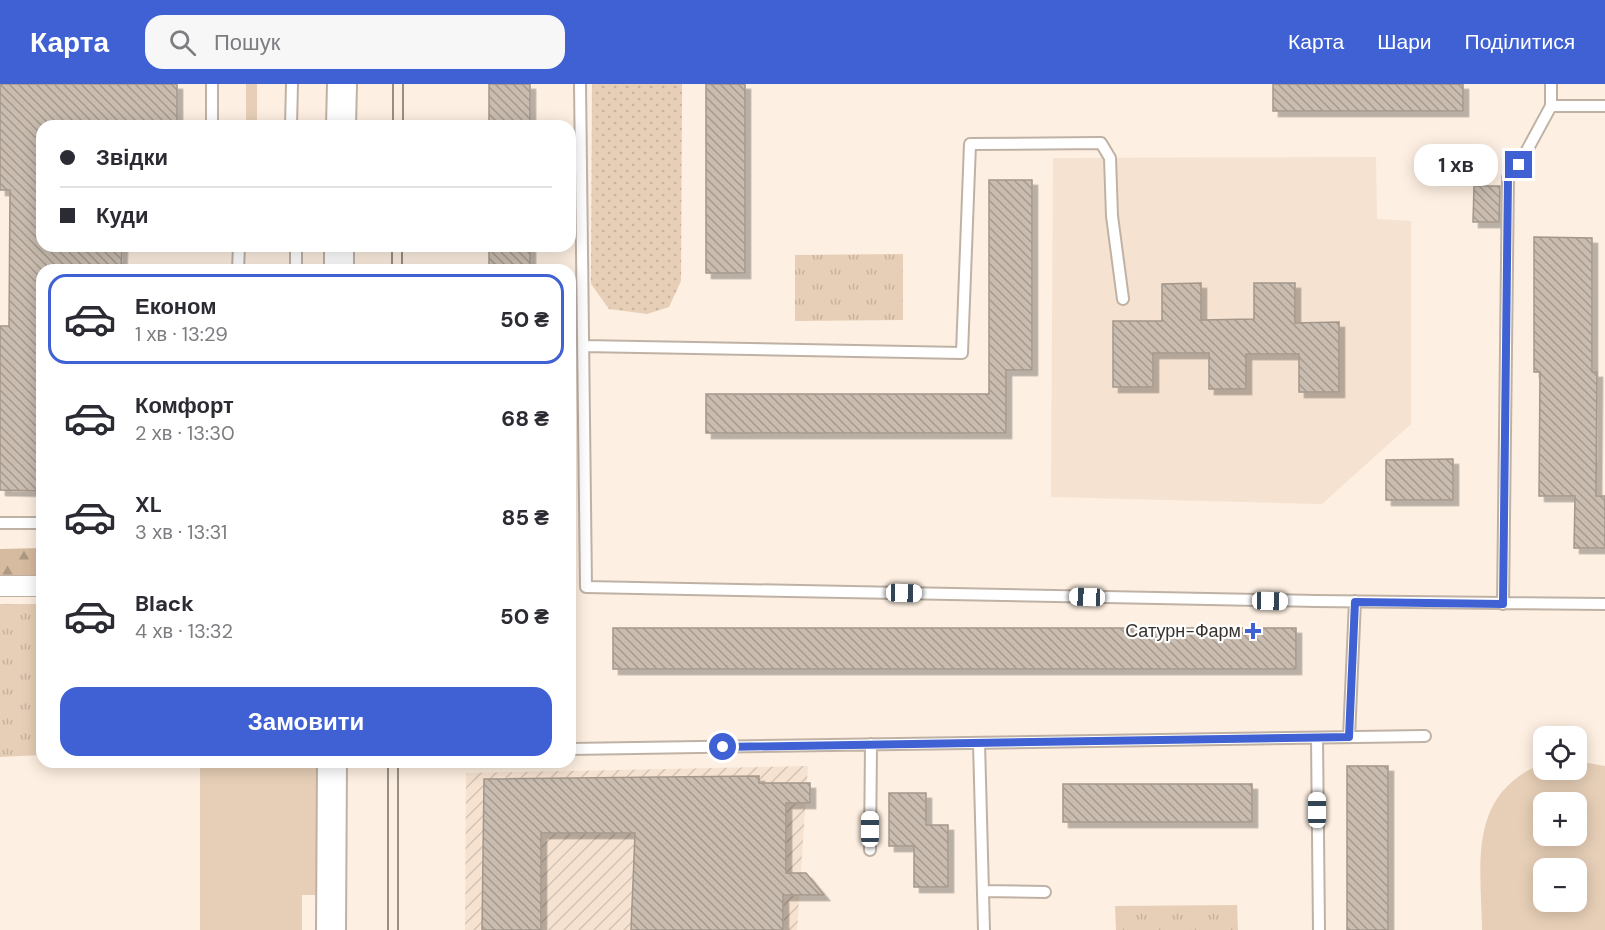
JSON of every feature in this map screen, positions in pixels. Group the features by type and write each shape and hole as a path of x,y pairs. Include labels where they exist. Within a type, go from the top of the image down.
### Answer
{"main road":[{"path":"341,120 342,84"},
{"path":"331,930 332,768"}],"street":[{"path":"0,586 36,586"}],"lane":[{"path":"212,84 212,120"},
{"path":"291,120 292,84"},
{"path":"580,84 586,587 1355,602 1605,604"},
{"path":"1503,604 1508,177 1519,165 1551,106 1551,84"},
{"path":"1551,106 1605,106"},
{"path":"583,346 962,353 970,144 1101,143 1110,158 1112,216 1123,299"},
{"path":"0,523 36,523"},
{"path":"1349,737 1355,602"},
{"path":"576,749 1425,736"},
{"path":"1317,738 1319,930"},
{"path":"979,743 984,930"},
{"path":"870,850 871,744"},
{"path":"984,891 1045,892"}],"shaded area":[{"path":"1376,157 1377,219 1411,221 1411,424 1322,504 1051,497 1053,158"},
{"path":"808,766 797,930 465,930 466,773"}],"green space":[{"path":"246,84 257,84 257,120 246,120"},
{"path":"592,84 682,84 681,281 669,307 647,314 609,309 591,284"},
{"path":"903,254 903,320 795,321 795,255"},
{"path":"36,548 36,576 0,577 0,549"},
{"path":"0,604 36,604 36,755 0,757"},
{"path":"1587,763 1605,766 1605,930 1482,930 1480,880 1484,833 1490,812 1501,793 1519,777 1533,769 1533,780 1587,780"},
{"path":"200,768 320,768 320,895 302,895 302,930 200,930"},
{"path":"1237,905 1238,930 1116,930 1115,906"}],"building":[{"path":"0,84 177,84 177,120 36,120 36,252 122,252 121,264 36,264 36,491 0,490 0,326 9,326 10,190 0,190"},
{"path":"489,84 530,84 530,120 489,120"},
{"path":"706,84 745,84 745,273 706,273"},
{"path":"1273,84 1463,84 1463,111 1273,111"},
{"path":"989,180 1032,180 1032,370 1006,370 1006,433 706,433 706,394 989,394"},
{"path":"1474,186 1500,186 1499,222 1473,222"},
{"path":"1534,237 1592,238 1592,372 1597,372 1596,496 1605,496 1605,548 1574,548 1575,496 1539,496 1540,372 1534,372"},
{"path":"489,252 530,252 530,264 489,264"},
{"path":"1201,283 1201,320 1254,319 1254,283 1295,283 1295,323 1339,322 1339,392 1299,392 1299,354 1246,354 1246,389 1209,389 1209,353 1153,353 1153,387 1113,387 1113,321 1162,321 1162,284"},
{"path":"1453,459 1453,500 1386,500 1386,460"},
{"path":"613,628 1296,628 1296,669 613,669"},
{"path":"1347,766 1388,766 1388,930 1347,930"},
{"path":"759,776 759,783 810,783 810,803 786,803 786,873 806,873 824,895 783,895 783,930 631,930 635,833 541,833 541,930 482,930 484,779"},
{"path":"1063,784 1252,784 1252,822 1063,822"},
{"path":"889,793 926,793 926,825 948,825 948,887 914,887 914,846 889,846"}],"tram line":[{"path":"393,84 393,120"},
{"path":"403,84 403,120"},
{"path":"392,252 392,264"},
{"path":"402,252 402,264"},
{"path":"388,768 388,930"},
{"path":"398,768 398,930"}],"place":[{"name":"Сатурн-Фарм","path":"1253,631"}],"route":[{"path":"723,747 1349,737 1355,602 1503,604 1508,177 1519,165"}]}
